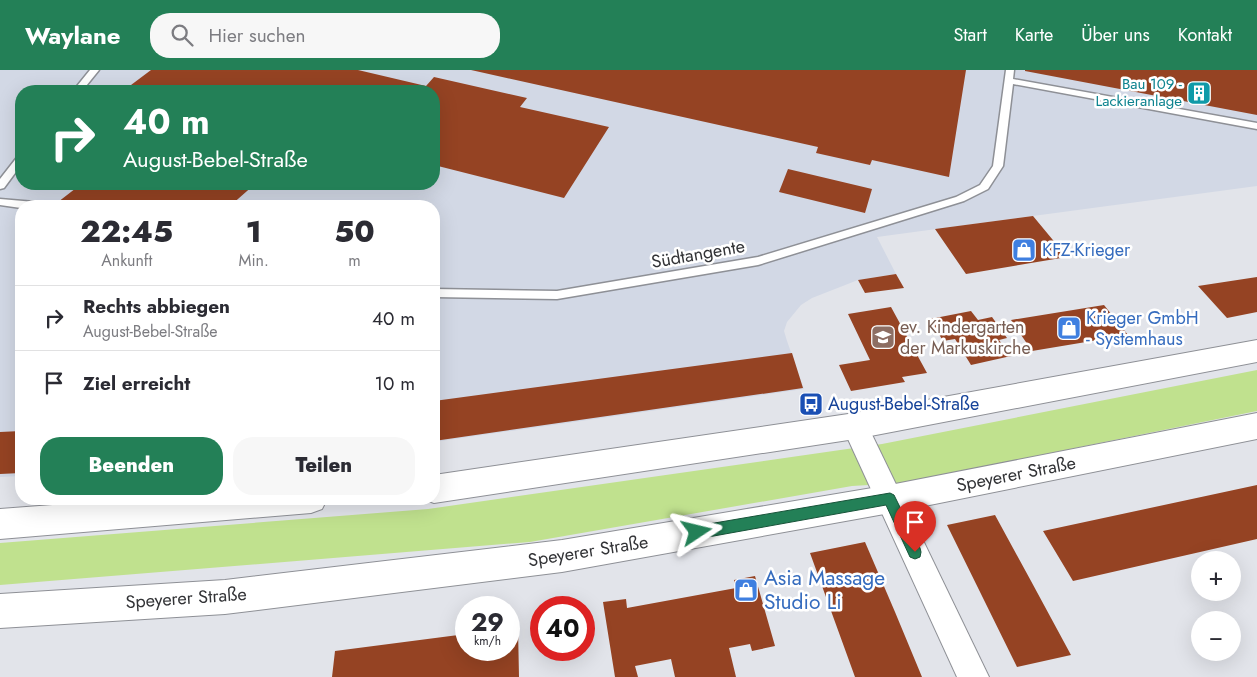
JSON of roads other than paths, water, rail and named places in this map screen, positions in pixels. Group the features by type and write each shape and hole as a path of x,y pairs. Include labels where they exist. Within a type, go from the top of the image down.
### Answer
{"street":[{"path":"440,488 855,426 1257,351"},
{"path":"855,426 973,677"},
{"name":"Speyerer Straße","path":"0,610 225,597 518,562 890,499 1257,426"},
{"path":"0,524 236,505"}],"lane":[{"path":"82,85 94,70"},
{"name":"Südtangente","path":"440,293 558,296 758,261 960,199 984,186 998,166 1010,70"},
{"path":"1009,81 1257,126"},
{"path":"0,186 15,166"},
{"path":"0,202 15,204"}],"place":[{"name":"Bau 109 - Lackieranlage","path":"1199,93"},
{"name":"KFZ-Krieger","path":"1024,250"},
{"name":"Krieger GmbH - Systemhaus","path":"1069,328"},
{"name":"ev. Kindergarten der Markuskirche","path":"883,337"},
{"name":"August-Bebel-Straße","path":"811,404"},
{"name":"Asia Massage Studio Li","path":"746,590"}]}
